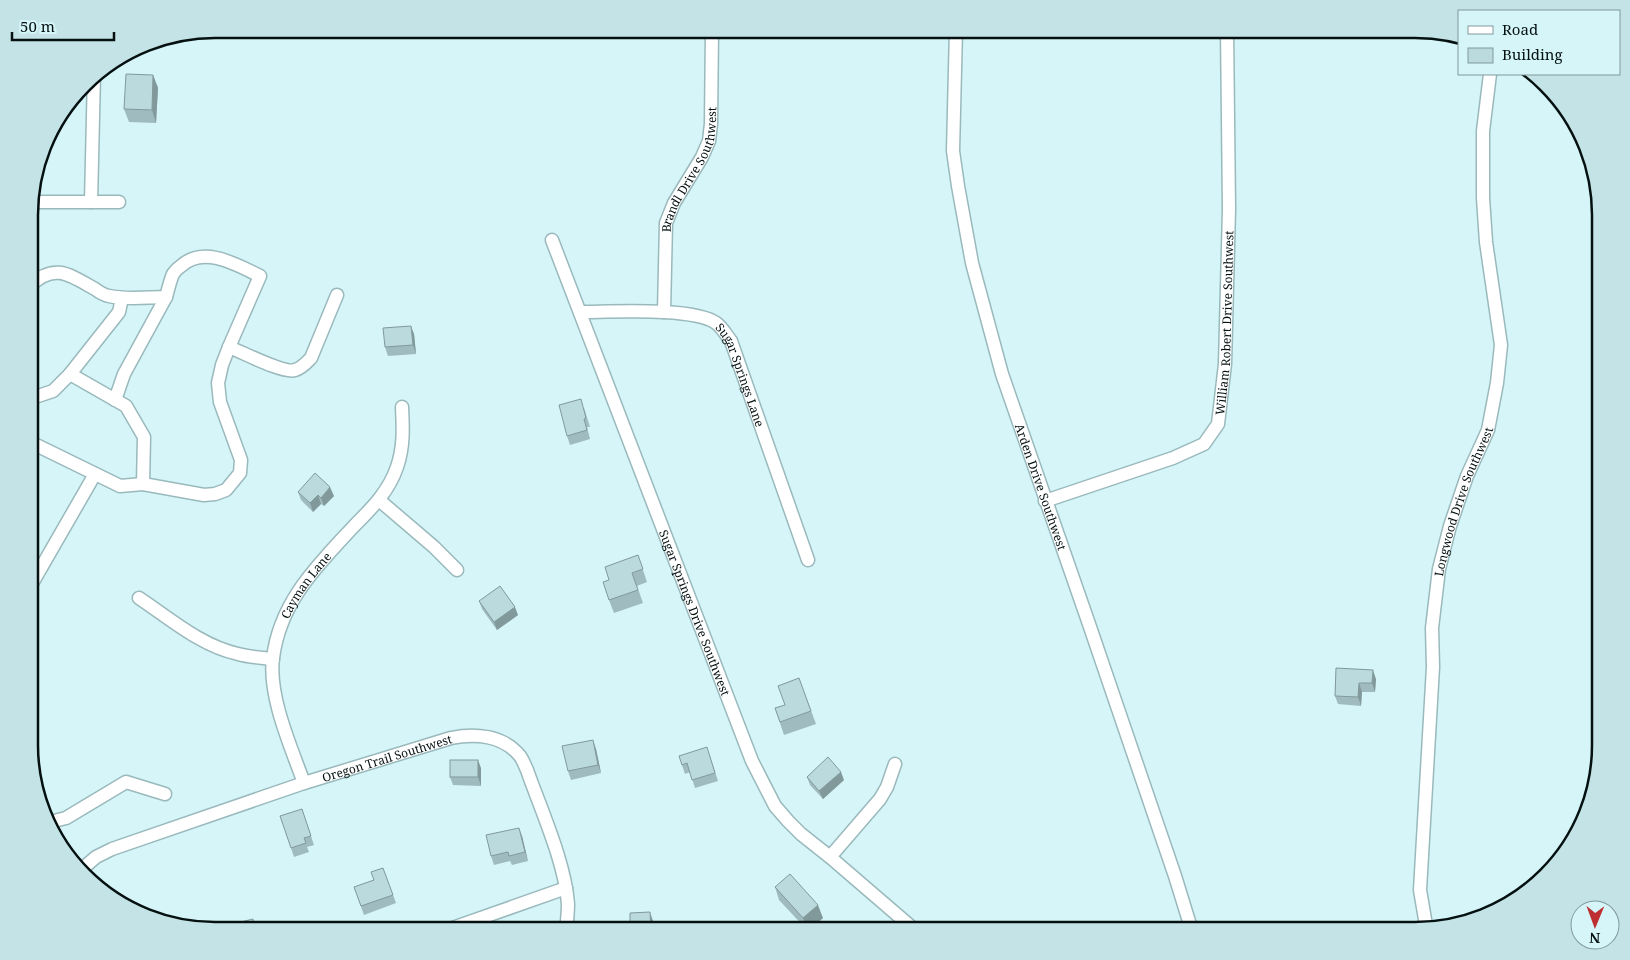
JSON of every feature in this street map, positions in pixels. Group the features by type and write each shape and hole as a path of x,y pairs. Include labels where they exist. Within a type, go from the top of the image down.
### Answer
{"street":[{"name":"Brandl Drive Southwest","path":"664,312 666,223 674,203 702,157 709,141 711,124 712,38"},
{"name":"Arden Drive Southwest","path":"956,38 953,151 970,254 1002,374 1089,624 1189,922"},
{"name":"William Robert Drive Southwest","path":"1045,501 1173,458 1204,444 1218,424 1225,364 1229,209 1227,38"},
{"name":"Longwood Drive Southwest","path":"1425,922 1420,890 1432,667 1432,628 1439,569 1467,476 1488,430 1497,383 1501,346 1486,242 1483,198 1483,131 1490,75"},
{"path":"90,202 94,85"},
{"path":"38,202 118,202"},
{"name":"Sugar Springs Drive Southwest","path":"552,240 752,761 775,806 800,834 830,857 906,922"},
{"path":"38,446 120,486 143,484 204,495 226,490 240,473 241,460 220,402 218,383 222,364 260,276 212,256 187,260 173,273 166,297 124,374 116,400"},
{"path":"38,279 47,273 59,271 107,296 122,298 166,297"},
{"path":"229,347 284,371 294,371 303,367 311,358 337,295"},
{"path":"38,396 53,391 70,374 119,312 122,298"},
{"name":"Sugar Springs Lane","path":"580,312 693,314 716,323 731,341 808,560"},
{"path":"70,374 126,406 144,437 143,484"},
{"name":"Cayman Lane","path":"304,783 278,706 273,678 273,659 283,620 301,586 379,500 397,468 403,438 402,407"},
{"path":"38,561 95,474"},
{"path":"379,500 434,547 457,570"},
{"path":"139,598 215,646 236,654 273,659"},
{"name":"Oregon Trail Southwest","path":"85,866 96,857 112,849 304,783 468,734 490,737 504,743 520,756 527,770 560,862 566,888 568,906 567,922"},
{"path":"830,857 880,800 895,764"},
{"path":"55,821 66,818 126,782 165,794"},
{"path":"470,922 566,888"}],"building":[{"path":"126,74 153,75 152,110 124,109"},
{"path":"411,326 413,345 385,347 383,328"},
{"path":"581,399 587,430 567,436 559,405"},
{"path":"315,473 330,487 321,498 318,495 310,503 298,492"},
{"path":"638,555 643,569 632,573 638,590 609,600 603,582 609,580 605,567"},
{"path":"500,586 515,607 494,622 479,601"},
{"path":"1336,668 1373,670 1372,683 1359,683 1358,697 1335,696"},
{"path":"799,678 811,711 780,722 775,708 785,705 778,686"},
{"path":"593,740 598,765 568,771 562,746"},
{"path":"707,747 715,773 692,780 687,763 682,765 679,756"},
{"path":"828,757 841,772 819,791 807,777"},
{"path":"450,760 478,760 478,777 450,777"},
{"path":"302,809 311,836 304,838 306,843 291,848 280,816"},
{"path":"519,828 525,852 509,856 508,852 491,856 486,835"},
{"path":"383,868 393,895 361,906 354,887 374,880 371,872"},
{"path":"790,874 818,905 803,918 775,887"},
{"path":"650,912 651,922 630,922 630,913"},
{"path":"253,919 254,922 241,922"}]}
